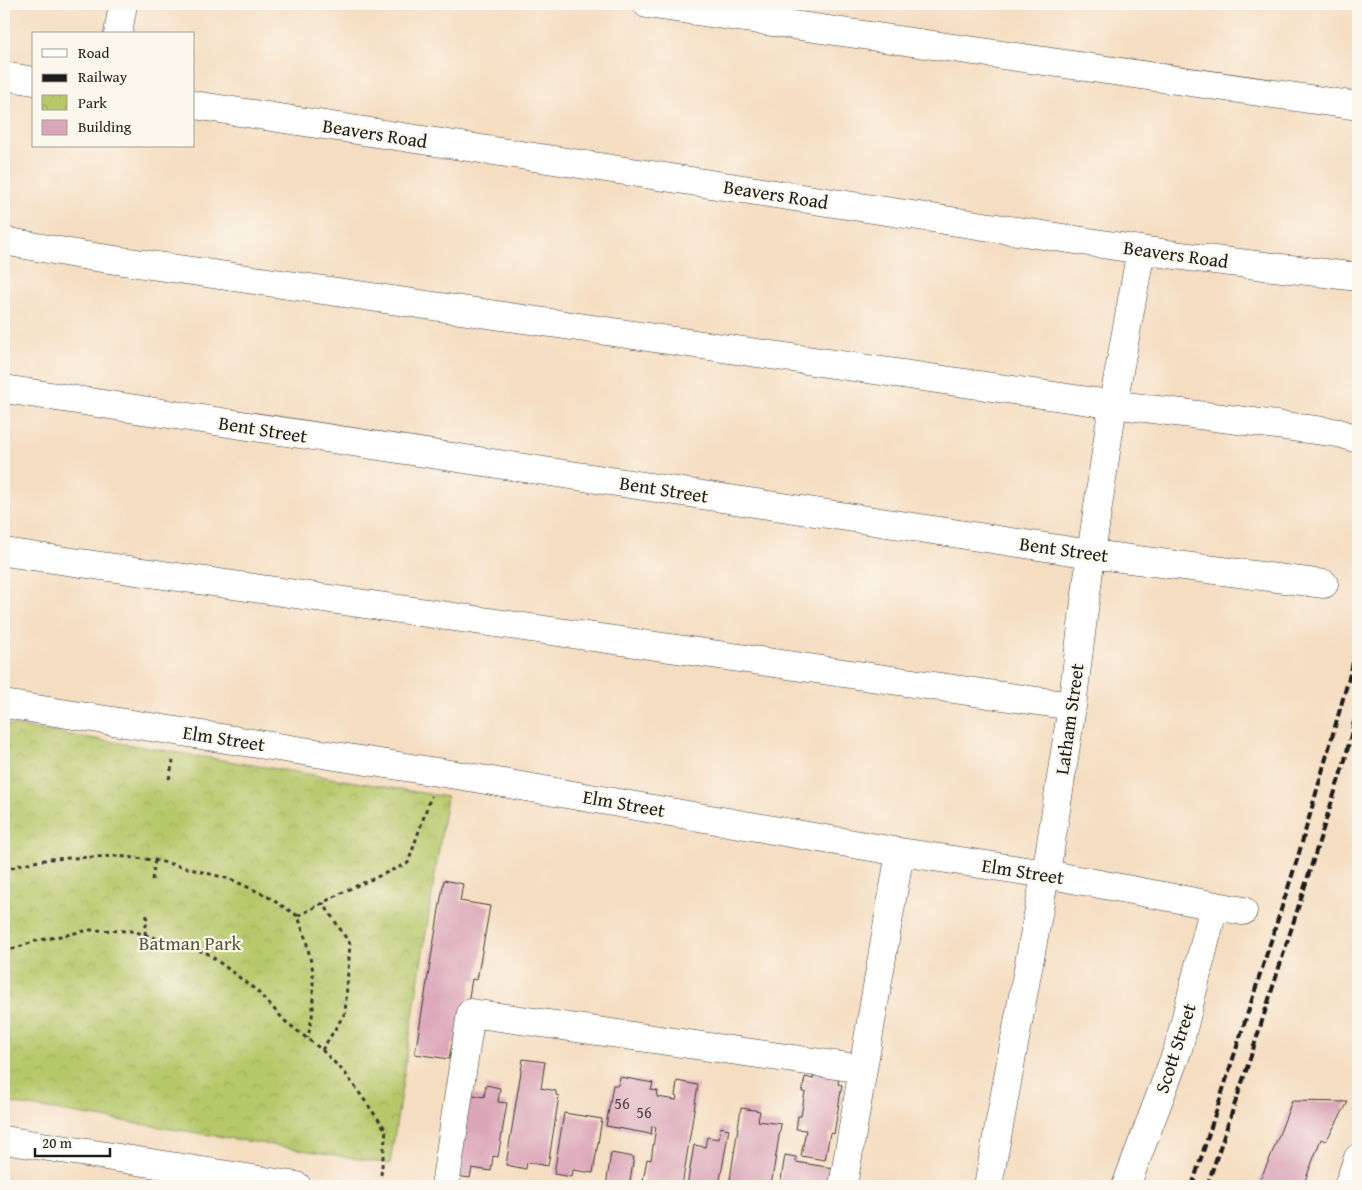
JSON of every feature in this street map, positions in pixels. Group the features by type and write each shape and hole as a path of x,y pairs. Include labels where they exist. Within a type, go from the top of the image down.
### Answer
{"street":[{"path":"118,32 123,4"},
{"path":"647,4 1358,106"},
{"path":"4,76 32,81"},
{"name":"Beavers Road","path":"195,105 1141,250 1358,277"},
{"path":"4,241 80,255 1113,404 1338,433 1358,438"},
{"name":"Latham Street","path":"988,1186 1046,874 1072,706 1091,554 1113,404 1141,250"},
{"name":"Bent Street","path":"4,389 1091,554 1324,584"},
{"path":"4,552 1072,706"},
{"name":"Elm Street","path":"4,704 439,772 900,852 1046,874 1243,911"},
{"path":"842,1186 900,852"},
{"name":"Scott Street","path":"1126,1186 1178,1049 1214,906"},
{"path":"445,1186 472,1012 863,1069"},
{"path":"4,1140 298,1186"},
{"path":"1348,1186 1358,1158"}],"path":[{"path":"169,780 173,761"},
{"path":"298,916 345,890 408,863 439,772"},
{"path":"4,872 18,865 50,859 116,856 155,860 230,879 265,895 298,916 306,940 313,972 313,1011 308,1038"},
{"path":"152,880 155,860"},
{"path":"322,1050 345,1013 350,944 323,903"},
{"path":"145,934 147,915"},
{"path":"4,952 36,941 90,930 132,931 207,953 256,990 286,1022 322,1050 345,1073 386,1130 381,1175"}],"green space":[{"name":"Batman Park","path":"4,724 447,797 390,1164 4,1102"}],"building":[{"path":"444,880 463,884 460,901 490,906 477,980 472,979 461,1045 452,1044 449,1059 415,1054"},
{"path":"523,1059 545,1062 541,1088 556,1091 556,1095 559,1096 548,1166 527,1162 526,1169 506,1165"},
{"path":"814,1069 840,1073 838,1084 842,1085 834,1134 830,1133 825,1160 801,1156 806,1130 796,1129 798,1116 801,1116 805,1092 802,1092 805,1077 813,1079"},
{"path":"620,1077 653,1083 651,1090 658,1091 657,1097 676,1100 677,1081 698,1085 682,1186 642,1186 647,1159 651,1160 656,1127 652,1126 651,1134 606,1126 613,1085 618,1085"},
{"path":"486,1085 500,1088 498,1102 507,1103 498,1157 493,1156 491,1171 472,1168 470,1178 455,1176 468,1094 484,1097"},
{"path":"1292,1101 1348,1102 1326,1141 1321,1139 1303,1186 1257,1186 1270,1158"},
{"path":"741,1108 760,1111 758,1121 781,1124 771,1186 729,1186"},
{"path":"564,1113 602,1119 593,1173 573,1170 572,1177 554,1174"},
{"path":"721,1127 729,1129 719,1186 687,1186 694,1145 705,1147 707,1137 719,1139"},
{"path":"611,1153 634,1157 629,1186 606,1186"},
{"path":"785,1155 796,1157 796,1162 833,1168 830,1186 780,1186"}],"railway":[{"path":"1192,1186 1297,860 1352,667 1358,634"},
{"path":"1207,1186 1249,1062 1345,760 1358,705"}]}
